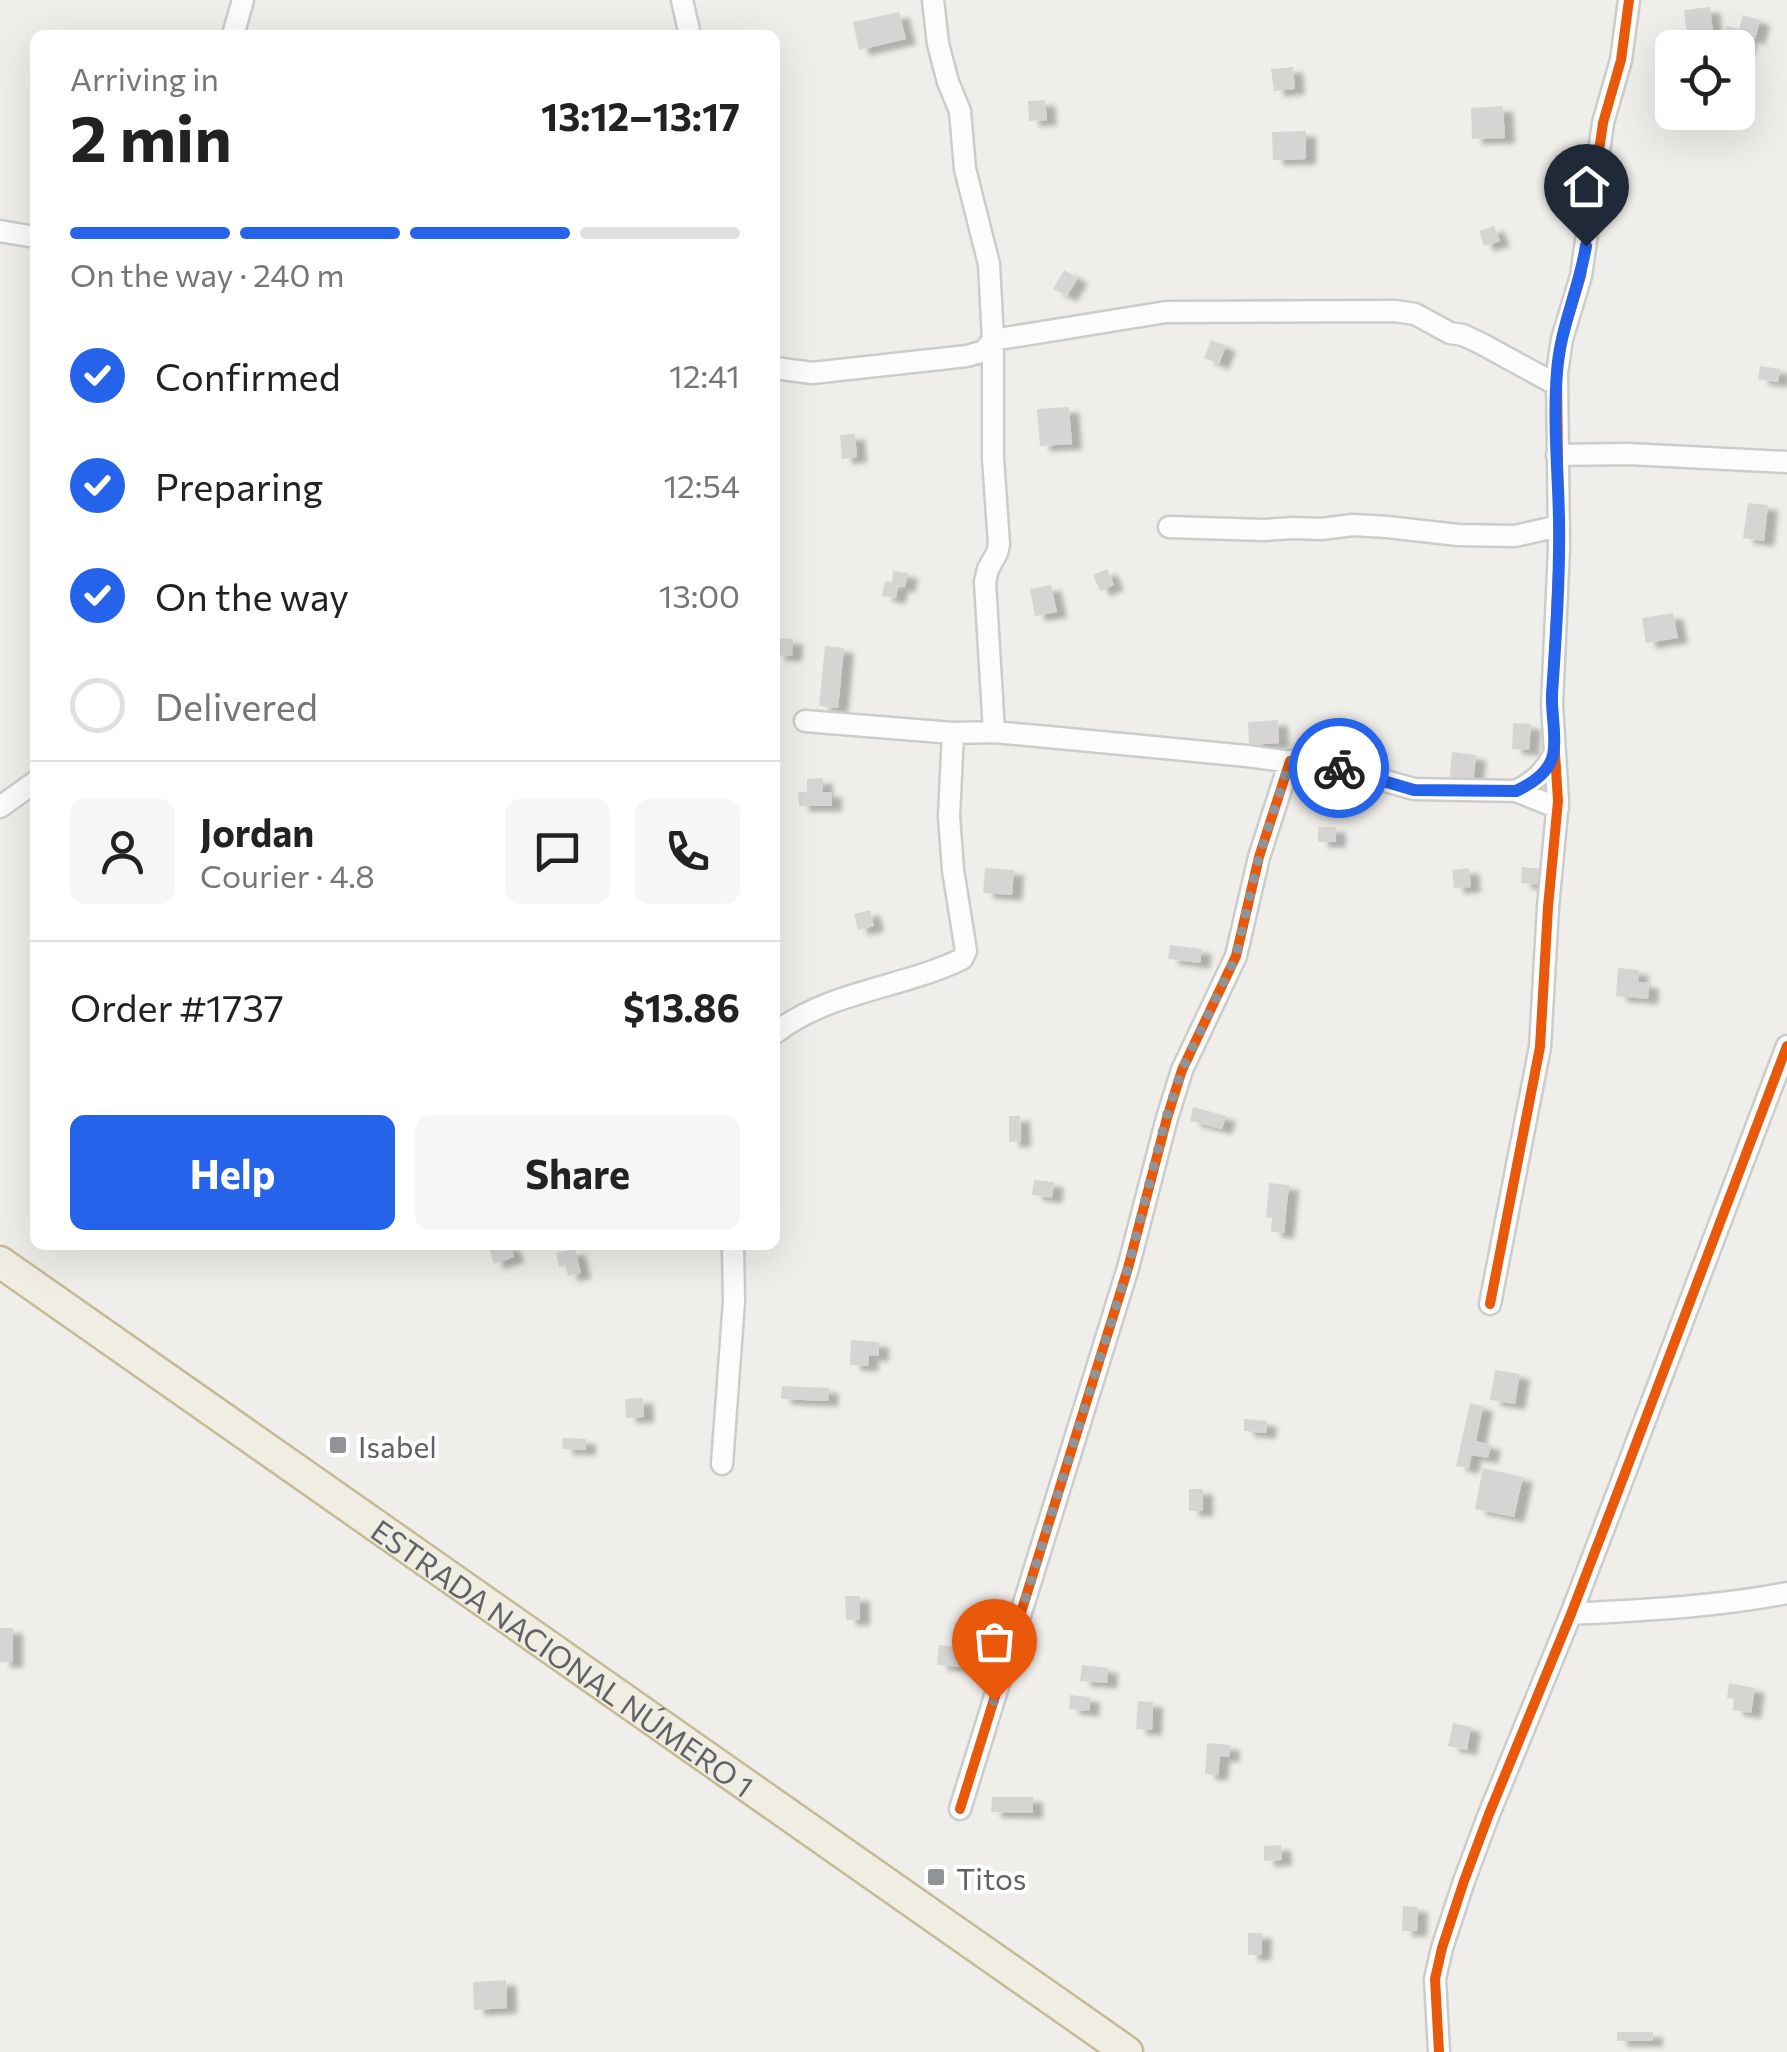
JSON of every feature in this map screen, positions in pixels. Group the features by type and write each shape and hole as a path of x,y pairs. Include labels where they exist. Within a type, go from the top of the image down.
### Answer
{"highway":[{"name":"ESTRADA NACIONAL NÚMERO 1","path":"0,1262 1127,2052"}],"street":[{"path":"235,30 243,0"},
{"path":"682,0 689,30"},
{"path":"933,0 938,44 960,111 965,169 989,264 999,544 986,582 994,732"},
{"path":"1490,1304 1540,1047 1558,808 1552,704 1559,523 1558,361 1568,312 1581,276 1603,123 1621,60 1629,0"},
{"path":"0,231 30,236"},
{"path":"780,369 812,373 967,356 984,351 994,340 1166,312 1395,311 1415,314 1450,333 1463,335 1557,385"},
{"path":"1536,372 1558,361"},
{"path":"1557,455 1628,454 1787,462"},
{"path":"1169,527 1262,530 1352,525 1515,536 1559,523"},
{"path":"805,721 953,733 994,732 1290,761 1344,769 1414,790 1516,791 1558,808"},
{"path":"780,1030 804,1014 962,959 966,951 953,870 950,816 953,733"},
{"path":"1516,791 1543,773 1554,754"},
{"path":"960,1809 1128,1268 1166,1118 1182,1070 1236,956 1259,857 1290,761"},
{"path":"0,807 30,786"},
{"path":"1439,2052 1435,1979 1488,1814 1571,1614 1787,1046"},
{"path":"722,1464 734,1301 733,1250"},
{"path":"1571,1614 1659,1610 1787,1594"}],"building":[{"path":"1710,7 1713,30 1686,30 1684,10"},
{"path":"899,12 906,39 859,50 853,22"},
{"path":"1743,15 1760,20 1755,39 1755,30 1726,30 1727,26 1739,29"},
{"path":"1293,67 1295,89 1274,91 1271,69"},
{"path":"1045,100 1047,120 1029,121 1028,101"},
{"path":"1503,106 1505,138 1472,139 1471,108"},
{"path":"1306,131 1306,159 1273,160 1272,132"},
{"path":"1494,226 1500,241 1484,246 1479,231"},
{"path":"1064,270 1078,278 1067,296 1053,289"},
{"path":"1211,340 1226,346 1219,364 1204,358"},
{"path":"1760,366 1780,369 1778,382 1758,379"},
{"path":"1069,407 1072,444 1040,446 1037,409"},
{"path":"855,434 857,457 842,459 840,435"},
{"path":"1748,503 1768,505 1764,541 1743,538"},
{"path":"1107,569 1114,585 1100,591 1093,575"},
{"path":"893,571 908,573 905,587 898,586 896,598 882,596 885,581 892,582"},
{"path":"1051,585 1057,612 1035,616 1030,589"},
{"path":"1673,613 1678,638 1646,643 1642,618"},
{"path":"780,638 793,639 792,656 780,655"},
{"path":"825,646 844,648 838,708 819,706"},
{"path":"1278,720 1279,743 1249,745 1248,722"},
{"path":"1513,723 1531,724 1529,750 1512,749"},
{"path":"1452,752 1476,755 1473,785 1449,782"},
{"path":"823,778 823,792 832,792 832,806 799,806 798,792 807,792 807,779"},
{"path":"1318,827 1336,827 1336,842 1318,842"},
{"path":"1522,867 1545,869 1544,885 1521,883"},
{"path":"985,868 1014,870 1012,895 983,893"},
{"path":"1469,868 1471,887 1454,888 1452,870"},
{"path":"870,910 874,926 858,930 854,914"},
{"path":"1170,945 1202,949 1200,963 1168,959"},
{"path":"1618,968 1639,970 1638,982 1649,983 1648,999 1616,996"},
{"path":"1193,1107 1226,1116 1222,1129 1190,1121"},
{"path":"1009,1116 1020,1116 1021,1141 1009,1142"},
{"path":"1034,1180 1054,1182 1052,1198 1032,1195"},
{"path":"1269,1183 1289,1185 1284,1233 1271,1232 1272,1218 1266,1217"},
{"path":"490,1250 512,1250 514,1257 494,1264"},
{"path":"575,1250 581,1273 568,1276 566,1266 559,1267 556,1253"},
{"path":"851,1340 879,1342 879,1356 869,1355 868,1366 850,1365"},
{"path":"1495,1370 1520,1374 1515,1404 1490,1400"},
{"path":"782,1386 829,1388 828,1401 781,1399"},
{"path":"643,1398 644,1417 626,1418 625,1399"},
{"path":"1470,1403 1483,1406 1476,1441 1491,1445 1488,1458 1471,1455 1469,1468 1456,1466"},
{"path":"1244,1419 1267,1421 1266,1433 1244,1431"},
{"path":"563,1438 586,1439 586,1450 562,1449"},
{"path":"1483,1468 1523,1477 1514,1517 1475,1509"},
{"path":"1189,1489 1203,1489 1203,1511 1189,1511"},
{"path":"845,1596 860,1596 860,1620 846,1620"},
{"path":"0,1628 13,1628 13,1662 0,1662"},
{"path":"939,1645 976,1648 974,1668 937,1665"},
{"path":"1082,1665 1108,1668 1107,1683 1080,1681"},
{"path":"1729,1683 1755,1688 1751,1713 1733,1710 1734,1699 1727,1698"},
{"path":"1070,1695 1090,1697 1089,1711 1069,1709"},
{"path":"1138,1701 1153,1702 1152,1730 1136,1729"},
{"path":"1453,1723 1471,1727 1467,1750 1448,1746"},
{"path":"1207,1743 1230,1745 1229,1757 1220,1756 1218,1775 1205,1774"},
{"path":"992,1797 1033,1797 1033,1813 991,1812"},
{"path":"1281,1845 1282,1860 1264,1861 1264,1846"},
{"path":"1403,1906 1418,1907 1417,1931 1402,1931"},
{"path":"1248,1933 1262,1933 1261,1955 1248,1955"},
{"path":"506,1980 507,2008 474,2010 473,1982"},
{"path":"1617,2032 1653,2032 1653,2041 1617,2041"}],"cycle path":[{"path":"1490,1304 1540,1047 1558,801 1552,705 1559,548 1557,373 1562,339 1581,276 1603,123 1621,60 1629,0"},
{"path":"960,1809 1128,1268 1182,1070 1236,956 1259,857 1290,761"},
{"path":"1439,2052 1435,1979 1464,1881 1571,1614 1787,1046"}],"way so far":[{"path":"994,1701 1128,1268 1166,1118 1182,1070 1236,956 1259,857 1290,761 1339,768"}],"place":[{"name":"Isabel","path":"338,1445"},
{"name":"Titos","path":"936,1877"}],"route":[{"path":"1339,768 1414,790 1516,791 1543,773 1554,754 1557,373 1586,246"}]}
